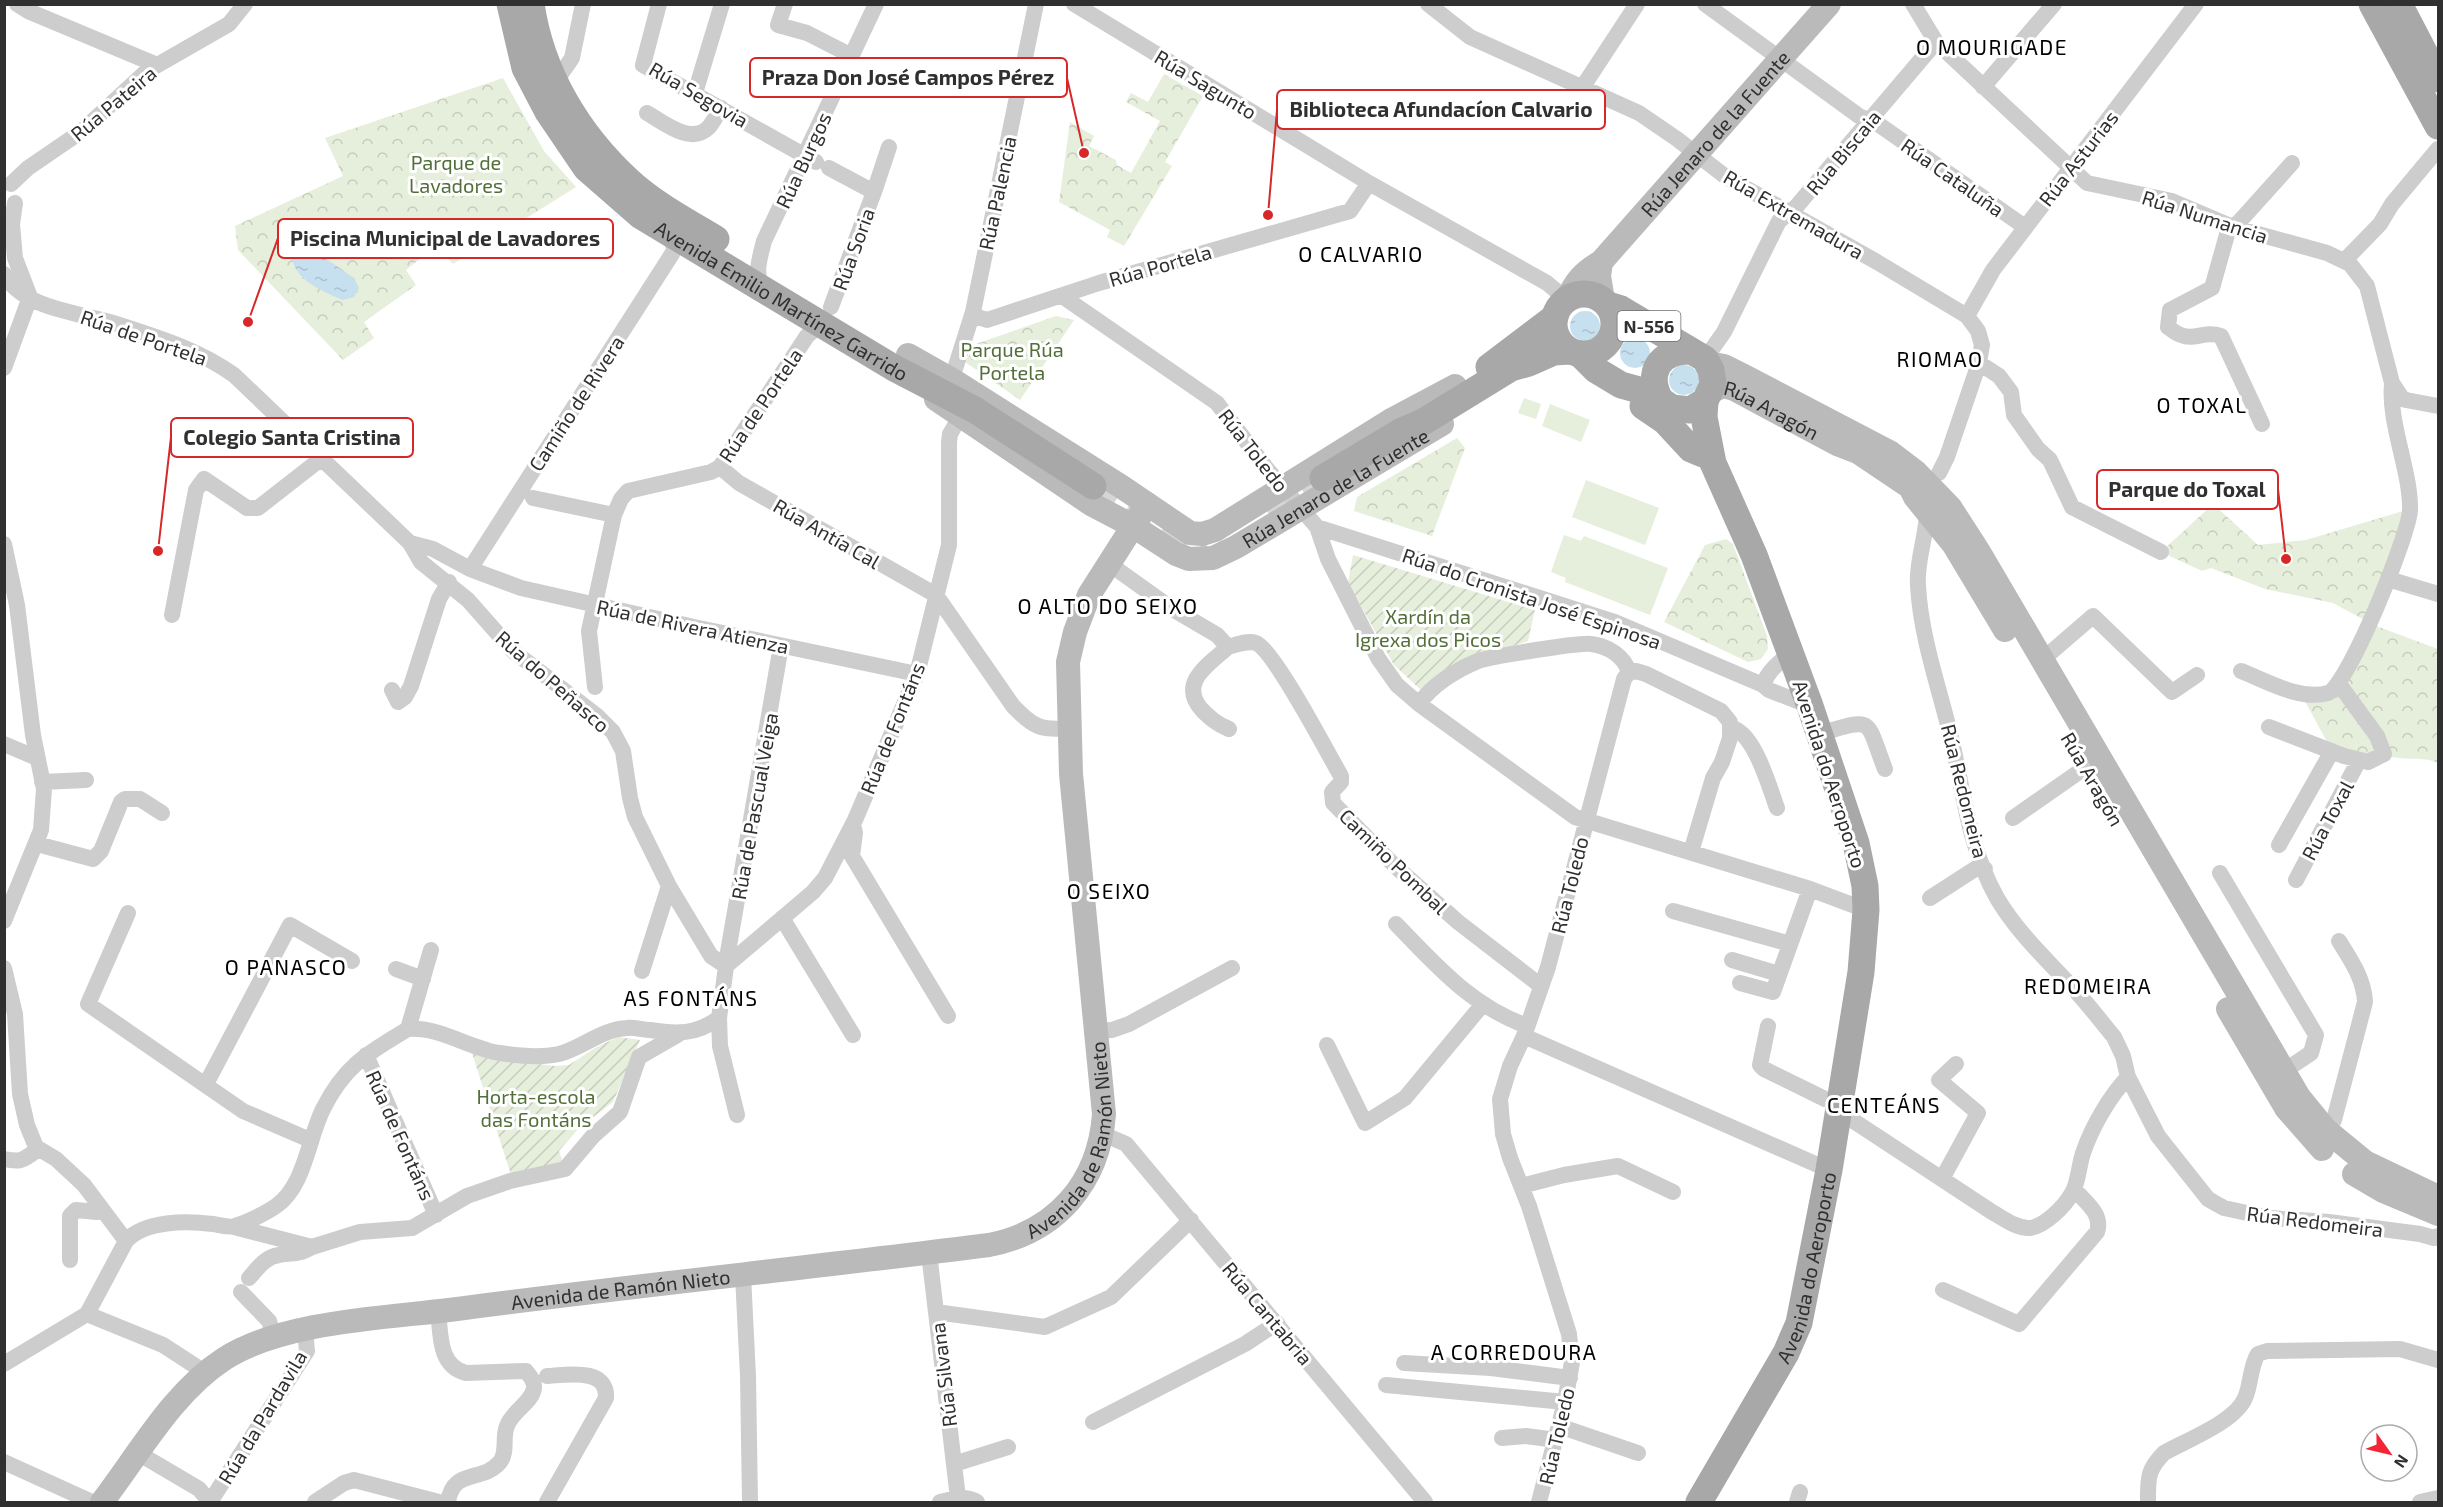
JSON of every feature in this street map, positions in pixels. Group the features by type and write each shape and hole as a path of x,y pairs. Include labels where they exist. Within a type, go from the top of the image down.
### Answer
{"main road":[{"name":"Avenida Emilio Martínez Garrido","path":"510,4 525,68 567,143 586,168 640,216 671,235 759,275"},
{"name":"Avenida Emilio Martínez Garrido","path":"531,4 534,24 555,84 570,112 600,151 628,181 759,275 901,362 954,381 1147,504"},
{"name":"Rúa Jenaro de la Fuente","path":"1147,504 1190,533 1202,534 1215,530 1393,419 1455,387 1504,357 1561,309 1579,278 1601,262 1829,4"},
{"path":"2372,4 2439,126"},
{"path":"2399,4 2431,47 2439,79"},
{"path":"1575,353 1598,351 1611,339 1614,322 1605,303 1599,276 1601,262"},
{"name":"Rúa Aragón","path":"1561,309 1581,294 1589,295 1621,309 1700,358 1724,366 1891,453 1926,482 1959,520 2299,1096 2326,1130 2365,1162 2439,1197"},
{"path":"1561,309 1555,333 1563,346 1621,385 1643,391 1666,404"},
{"path":"1666,404 1655,390 1653,380 1655,370 1669,354 1678,351 1700,358"},
{"name":"Rúa Jenaro de la Fuente","path":"1400,432 1423,422 1511,368 1554,352 1575,353"},
{"name":"Rúa Aragón","path":"1700,358 1713,377 1708,396"},
{"path":"901,362 1091,504 1133,526"},
{"name":"Rúa Jenaro de la Fuente","path":"1133,526 1176,554 1201,560 1213,558 1309,518 1518,378 1529,363"},
{"path":"1621,385 1627,395 1665,421 1687,445 1708,458"},
{"name":"Rúa Aragón","path":"1666,404 1690,410 1723,386 1734,388 1837,444 1926,482"},
{"name":"Rúa Jenaro de la Fuente","path":"1400,432 1455,387"},
{"name":"Avenida do Aeroporto","path":"1708,396 1704,417 1708,458"},
{"name":"Avenida do Aeroporto","path":"1666,404 1708,458 1754,555 1810,706 1856,843 1865,886 1866,910 1861,972 1831,1104 1829,1170 1810,1274 1795,1334 1699,1503"},
{"path":"968,414 1093,486"},
{"path":"1323,478 1400,432"},
{"name":"Rúa Aragón","path":"1926,482 1915,497 1954,544 2286,1108 2333,1159 2357,1176 2383,1191 2439,1214"},
{"name":"Avenida de Ramón Nieto","path":"102,1503 185,1393 206,1373 245,1347 274,1337 305,1330 438,1311 1012,1241 1034,1230 1070,1201 1091,1169 1102,1134 1103,1106 1071,774 1068,662 1075,632 1089,595 1147,504"}],"street":[{"path":"17,4 28,11 157,65"},
{"name":"Rúa Pateira","path":"8,182 82,131 130,85 157,65 229,24 245,4"},
{"path":"555,84 572,58 583,4"},
{"name":"Rúa Segovia","path":"659,4 643,65 817,162"},
{"path":"695,93 722,4"},
{"path":"785,4 778,25 807,33 852,56"},
{"name":"Rúa Burgos","path":"759,275 764,241 817,162 852,56 876,4"},
{"name":"Rúa Palencia","path":"954,381 954,372 973,312 1036,4"},
{"name":"Rúa Sagunto","path":"1074,4 1369,183"},
{"name":"Rúa Extremadura","path":"1428,4 1470,37 1639,113 1720,173 1967,316 1982,338 1979,363 1947,457 1926,482"},
{"path":"1582,88 1637,4"},
{"name":"Rúa Cataluña","path":"1705,4 1859,116 1870,120 2025,227"},
{"name":"Rúa Numancia","path":"1913,4 1936,42 2070,170 2087,183 2172,201 2233,227 2345,260"},
{"path":"1983,87 2054,4"},
{"name":"Rúa Asturias","path":"1967,316 1993,270 2196,4"},
{"path":"2385,29 2395,32 2406,42 2431,47"},
{"name":"Rúa Biscaia","path":"1700,358 1718,343 1779,221 1796,207 1936,42"},
{"path":"647,113 680,133 700,133 709,128 721,108"},
{"name":"Rúa Soria","path":"830,317 889,147"},
{"path":"2439,148 2392,204 2379,224 2345,260 2359,273 2367,286 2392,383 2402,398 2406,400 2439,406"},
{"name":"Rúa Soria","path":"817,162 874,192"},
{"path":"2262,424 2221,336 2211,333 2196,337 2181,335 2168,327 2170,310 2212,288 2228,231 2292,163"},
{"path":"4,368 30,297 15,258 10,208 16,193 8,182"},
{"path":"1369,183 1547,283 1561,309"},
{"name":"Rúa Portela","path":"973,312 978,317 987,320 1099,283 1350,211 1369,183"},
{"name":"Camiño de Rivera","path":"471,569 672,254 674,249 671,235"},
{"name":"Rúa de Portela","path":"4,274 13,288 54,308 137,331 213,360 234,375 410,543 433,549 471,569"},
{"name":"Rúa Toledo","path":"1062,296 1217,403 1309,518 1378,658 1397,685 1419,704 1561,809 1585,821 1548,967 1510,1066 1500,1099 1503,1134 1573,1352 1546,1500"},
{"name":"Rúa de Portela","path":"594,687 589,631 614,515 621,499 628,491 711,472 720,467 807,336 830,317"},
{"path":"1979,363 1999,376 2011,392 2014,415 2038,449 2050,460 2072,507 2161,552"},
{"path":"2241,671 2301,694 2330,693 2339,684 2370,624 2388,579 2410,509 2391,390 2392,383"},
{"name":"Rúa de Fontáns","path":"726,966 813,892 825,878 853,825 917,674 949,545 950,434 968,414"},
{"path":"172,615 196,490 204,479 247,508 258,508 322,458"},
{"name":"Rúa Antía Cal","path":"720,467 739,483 936,595"},
{"path":"533,498 614,515"},
{"name":"Rúa Redomeira","path":"1927,510 1927,530 1918,563 1918,587 1929,659 1951,738 1967,817 1985,869 1996,897 2013,922 2114,1037 2123,1056 2128,1077 2158,1136 2208,1199 2224,1208 2270,1218 2329,1222 2420,1234 2434,1238 2439,1236"},
{"name":"Rúa do Cronista José Espinosa","path":"1309,518 1615,622 1810,706"},
{"name":"Rúa do Peñasco","path":"410,543 421,562 468,600 513,651 596,715 613,732 623,751 635,817 669,886 711,956 726,966"},
{"path":"4,544 17,605 37,758 44,789 41,830 37,844 4,921"},
{"path":"1108,563 1171,608 1217,634 1228,647 1193,683 1191,693 1196,703 1213,722 1228,729"},
{"name":"Rúa de Rivera Atienza","path":"471,569 521,588 917,674"},
{"path":"2388,579 2439,594"},
{"path":"392,690 398,702 408,692 439,599 448,582"},
{"path":"936,595 1013,706 1025,718 1036,727 1045,729 1070,728"},
{"path":"2042,660 2093,616 2172,692 2197,675"},
{"name":"Camiño Pombal","path":"1228,647 1250,642 1265,649 1303,708 1341,776 1341,782 1332,792 1333,802 1395,866 1458,922 1541,986"},
{"path":"1419,704 1451,675 1480,660 1590,643 1619,655 1626,663 1629,672"},
{"name":"Rúa de Pascual Veiga","path":"726,966 781,645"},
{"path":"1770,689 1767,675 1778,663 1794,664"},
{"path":"1691,852 1713,778 1722,762 1731,728 1730,722 1720,711 1704,702 1646,674 1636,671 1629,672 1624,679 1585,821 1810,889 1866,910"},
{"name":"Rúa Toxal","path":"2269,727 2359,760 2368,762 2384,754 2377,736 2339,684"},
{"path":"1819,734 1859,723 1868,726 1873,733 1885,770"},
{"path":"1731,728 1737,729 1750,743 1777,808"},
{"path":"4,744 37,758"},
{"name":"Rúa Toxal","path":"2279,845 2332,751"},
{"name":"Rúa Toxal","path":"2296,880 2359,760"},
{"path":"2013,818 2086,767"},
{"path":"42,782 86,780"},
{"path":"37,844 93,859 101,851 121,802 125,799 140,799 162,813"},
{"name":"Rúa de Fontáns","path":"853,825 855,833 852,856 948,1016"},
{"path":"1930,898 1975,869 1985,869"},
{"path":"2220,873 2316,1035 2311,1053 2284,1071"},
{"path":"642,971 669,886"},
{"path":"1740,983 1773,992 1810,889"},
{"path":"1673,911 1790,944"},
{"path":"128,913 88,1004 243,1111 310,1140"},
{"path":"782,918 853,1035"},
{"path":"1396,924 1456,986 1525,1031 1829,1170"},
{"path":"206,1084 290,925 352,961"},
{"path":"2326,1130 2334,1120 2365,1002 2360,979 2338,941"},
{"path":"408,1029 430,950"},
{"path":"1732,960 1779,974"},
{"path":"726,966 719,1018 720,1046 737,1115"},
{"path":"4,968 15,1014 20,1094 27,1125 39,1149 56,1159 84,1185 126,1241"},
{"path":"1096,1031 1112,1030 1129,1024 1232,968"},
{"path":"396,969 423,979"},
{"path":"1327,1046 1365,1123 1406,1098 1483,1004"},
{"name":"Rúa de Fontáns","path":"274,1337 269,1321 245,1285 262,1262 278,1255 300,1254 312,1247 360,1232 412,1228 467,1196 510,1181 565,1168 593,1136 620,1112 639,1057 680,1034 710,1024 719,1018"},
{"path":"1768,1026 1760,1065 1764,1070 1831,1104 1992,1212 2018,1226 2028,1228 2045,1221 2068,1200 2074,1190 2084,1151 2106,1108 2128,1077"},
{"name":"Rúa de Fontáns","path":"234,1227 274,1207 288,1197 297,1182 323,1107 343,1077 355,1062 408,1029 417,1028 498,1053 541,1057 560,1053 607,1032 627,1028 680,1034"},
{"name":"Rúa de Fontáns","path":"366,1055 436,1215"},
{"path":"1942,1179 1978,1113 1940,1080 1956,1064"},
{"name":"Rúa Cantabria","path":"1102,1134 1126,1144 1425,1503"},
{"path":"4,1160 19,1162 39,1149"},
{"path":"1521,1186 1564,1175 1618,1166 1673,1192"},
{"path":"1943,1290 2019,1324 2097,1232 2100,1224 2098,1216 2074,1190"},
{"path":"70,1260 70,1216 76,1210 96,1212 101,1209"},
{"path":"936,1312 1045,1327 1111,1297 1191,1220"},
{"path":"4,1364 87,1314 126,1241 133,1234 181,1222 234,1227 312,1247"},
{"name":"Rúa Silvana","path":"928,1253 958,1498"},
{"path":"743,1275 748,1376 750,1503"},
{"path":"438,1311 444,1354 449,1365 456,1371 466,1373 526,1371 534,1388 528,1400 506,1427 505,1449 500,1462 485,1472 460,1480 450,1490 448,1503"},
{"path":"87,1314 163,1345 206,1373"},
{"path":"1093,1422 1245,1344 1276,1323"},
{"name":"Rúa da Pardavila","path":"138,1453 199,1490 210,1502 307,1351 305,1330"},
{"path":"2148,1503 2150,1469 2164,1452 2228,1418 2237,1409 2244,1401 2258,1354 2267,1351 2400,1349 2439,1360"},
{"path":"1404,1363 1491,1368 1570,1378"},
{"path":"547,1376 587,1374 604,1386 606,1398 547,1503"},
{"path":"1386,1385 1565,1402"},
{"path":"1502,1438 1557,1433 1638,1453"},
{"path":"954,1464 1008,1447"},
{"path":"5,1463 92,1503"},
{"path":"315,1503 344,1483 354,1480 439,1503"},
{"path":"940,1503 958,1498 971,1498 977,1503"},
{"path":"2420,1503 2439,1498"}],"green space":[{"path":"1164,74 1203,96 1165,162 1172,166 1124,246 1107,237 1110,230 1059,202 1070,122 1094,136 1089,146 1116,160 1117,165 1131,173 1160,121 1126,102 1131,93 1148,102"},
{"name":"Parque de Lavadores","path":"503,78 544,151 576,187 453,264 436,246 406,270 416,285 364,322 374,338 343,360 238,250 235,226 343,176 325,138"},
{"name":"Parque Rúa Portela","path":"1056,316 1074,320 1020,400 965,362 976,344"},
{"path":"1524,398 1541,404 1536,419 1518,413"},
{"path":"1550,404 1590,420 1581,442 1542,426"},
{"path":"1457,438 1465,448 1432,536 1354,511 1357,497"},
{"path":"1586,480 1659,508 1645,545 1572,517"},
{"path":"2213,504 2258,545 2306,540 2410,509 2376,626 2438,649 2438,763 2424,759 2332,751 2301,694 2329,692 2370,623 2333,603 2265,589 2211,568 2202,571 2161,552"},
{"path":"1564,535 1581,541 1584,536 1668,568 1650,615 1565,582 1566,578 1551,572"},
{"path":"1726,539 1733,544 1767,636 1768,649 1761,659 1748,662 1664,622 1705,545"},
{"name":"Xardín da Igrexa dos Picos","path":"1353,555 1535,610 1528,641 1460,663 1421,690 1394,665 1348,583"},
{"name":"Horta-escola das Fontáns","path":"618,1037 640,1040 613,1102 579,1128 559,1151 563,1163 512,1178 471,1050 488,1057 554,1066 569,1065 595,1048"}],"water":[{"path":"313,228 322,235 325,258 354,278 359,288 354,297 343,300 325,292 307,282 295,267 292,258 294,240 301,232"},
{"path":"1585,311 1591,312 1599,320 1599,332 1591,340 1585,341 1579,340 1571,332 1570,326 1571,320 1579,312"},
{"path":"1635,338 1641,339 1649,347 1649,359 1641,367 1635,368 1629,367 1621,359 1620,353 1621,347 1629,339"},
{"path":"1684,365 1690,366 1698,374 1698,386 1690,394 1684,395 1678,394 1670,386 1669,380 1670,374 1678,366"}],"tunnel":[{"path":"1267,511 1323,478"},
{"path":"1093,486 1162,530 1192,542 1207,544"}],"place":[{"name":"Praza Don José Campos Pérez","path":"1084,153"},
{"name":"Biblioteca Afundacíon Calvario","path":"1268,215"},
{"name":"Piscina Municipal de Lavadores","path":"248,322"},
{"name":"Colegio Santa Cristina","path":"158,551"},
{"name":"Parque do Toxal","path":"2286,559"}],"district":[{"name":"O MOURIGADE","path":"1992,46"},
{"name":"O CALVARIO","path":"1361,253"},
{"name":"RIOMAO","path":"1940,358"},
{"name":"O TOXAL","path":"2202,404"},
{"name":"O ALTO DO SEIXO","path":"1108,605"},
{"name":"O SEIXO","path":"1109,890"},
{"name":"O PANASCO","path":"286,966"},
{"name":"REDOMEIRA","path":"2088,985"},
{"name":"AS FONTÁNS","path":"691,997"},
{"name":"CENTEÁNS","path":"1884,1104"},
{"name":"A CORREDOURA","path":"1514,1351"}]}
